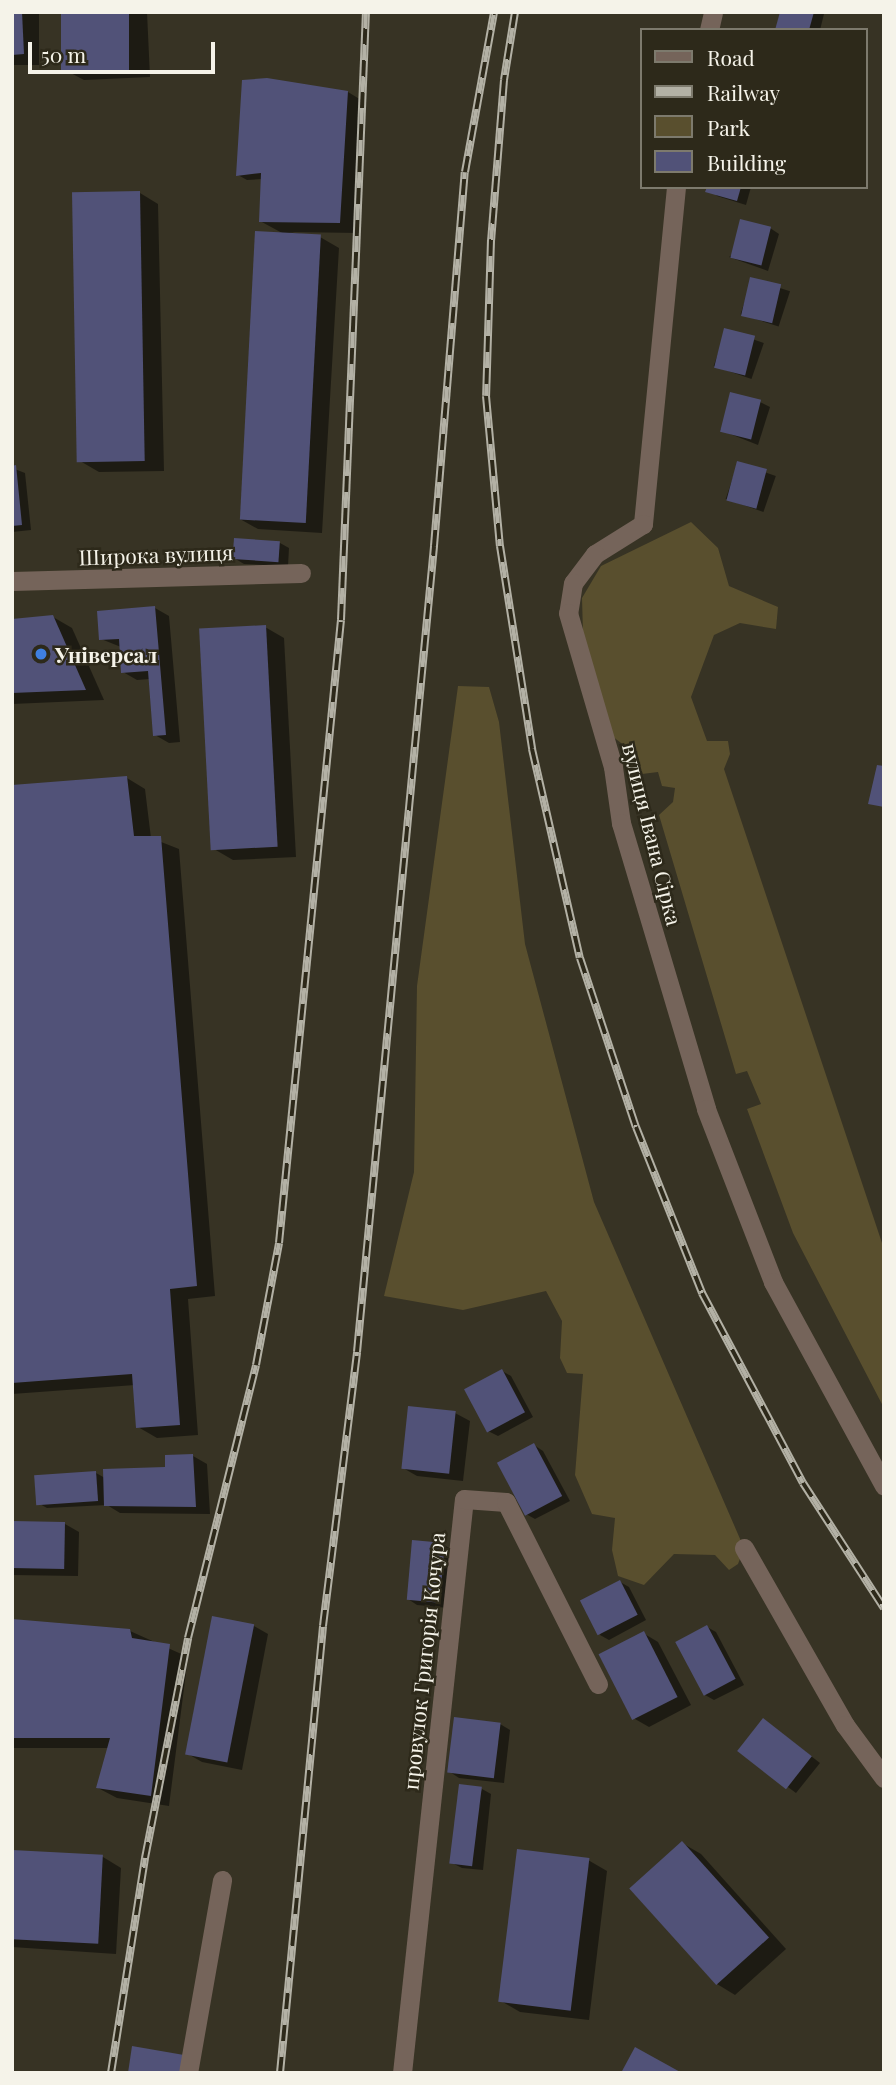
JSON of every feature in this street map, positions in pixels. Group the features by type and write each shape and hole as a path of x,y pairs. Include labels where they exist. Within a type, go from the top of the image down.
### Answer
{"street":[{"name":"вулиця Івана Сірка","path":"676,189 643,524 595,554 573,583 568,613 613,767 621,823 706,1109 773,1282 884,1486"},
{"name":"Широка вулиця","path":"12,581 301,573"},
{"name":"провулок Григорія Кочура","path":"402,2073 464,1499 506,1502 598,1684"},
{"path":"744,1548 845,1725 884,1777"},
{"path":"188,2073 222,1880"}],"green space":[{"path":"691,522 718,548 729,586 778,607 776,629 740,623 714,635 691,697 707,741 728,741 730,754 724,769 884,1249 884,1408 793,1233 747,1109 761,1104 747,1071 736,1074 659,815 673,802 675,788 662,786 658,772 634,775 625,746 608,733 583,634 582,598 601,566"},
{"path":"458,686 489,687 499,722 525,944 594,1202 744,1548 738,1564 729,1570 715,1555 674,1554 644,1585 618,1576 612,1550 615,1518 592,1514 575,1475 583,1374 567,1373 560,1358 562,1321 546,1291 463,1310 384,1296 414,1172 417,986"}],"building":[{"path":"12,12 22,12 24,54 12,55"},
{"path":"61,12 129,12 129,71 61,71"},
{"path":"780,12 814,12 810,28 776,28"},
{"path":"267,78 348,91 340,223 259,222 261,173 236,176 242,80"},
{"path":"706,189 740,189 737,201 705,192"},
{"path":"140,191 145,461 77,462 72,192"},
{"path":"740,219 771,227 761,266 730,258"},
{"path":"255,231 321,234 306,523 240,520"},
{"path":"750,277 781,284 772,323 741,316"},
{"path":"724,328 755,336 745,376 714,368"},
{"path":"730,392 761,400 751,440 720,432"},
{"path":"737,461 767,469 756,509 726,501"},
{"path":"16,465 22,525 12,526 12,466"},
{"path":"234,538 280,541 278,562 233,559"},
{"path":"155,606 166,735 153,736 148,671 121,673 119,639 99,640 97,611"},
{"name":"Універсал","path":"53,615 86,690 12,693 12,619"},
{"path":"266,625 278,847 211,850 199,629"},
{"path":"877,765 884,766 884,807 868,804"},
{"path":"127,776 134,836 161,836 197,1286 170,1289 180,1425 136,1428 132,1374 12,1383 12,785"},
{"path":"502,1369 525,1412 487,1432 464,1389"},
{"path":"408,1406 456,1411 449,1474 401,1469"},
{"path":"534,1443 562,1496 525,1516 497,1463"},
{"path":"193,1454 196,1507 104,1506 103,1469 165,1467 165,1455"},
{"path":"96,1471 98,1501 36,1505 34,1475"},
{"path":"12,1521 65,1522 64,1569 12,1568"},
{"path":"412,1540 445,1543 440,1603 407,1600"},
{"path":"620,1580 638,1615 598,1635 580,1600"},
{"path":"212,1616 254,1624 227,1763 185,1754"},
{"path":"12,1619 130,1629 132,1638 170,1644 151,1796 96,1788 110,1738 12,1738"},
{"path":"707,1625 736,1679 704,1696 675,1642"},
{"path":"644,1631 678,1697 632,1720 599,1654"},
{"path":"454,1717 501,1723 494,1778 447,1773"},
{"path":"763,1718 812,1756 786,1789 737,1751"},
{"path":"459,1784 482,1787 472,1866 449,1863"},
{"path":"682,1841 769,1938 716,1985 629,1889"},
{"path":"517,1849 589,1858 571,2011 498,2002"},
{"path":"12,1850 103,1855 98,1944 12,1939"},
{"path":"132,2046 184,2055 181,2073 128,2073"},
{"path":"635,2047 682,2073 621,2073"}],"railway":[{"path":"111,2073 145,1858 188,1638 256,1365 279,1243 341,620 366,12"},
{"path":"280,2073 323,1626 357,1352 434,546 465,172 494,12"},
{"path":"515,12 504,80 491,240 486,396 500,546 532,749 580,958 636,1127 702,1293 803,1483 884,1608"}],"place":[{"name":"Універсал","path":"41,654"}]}
